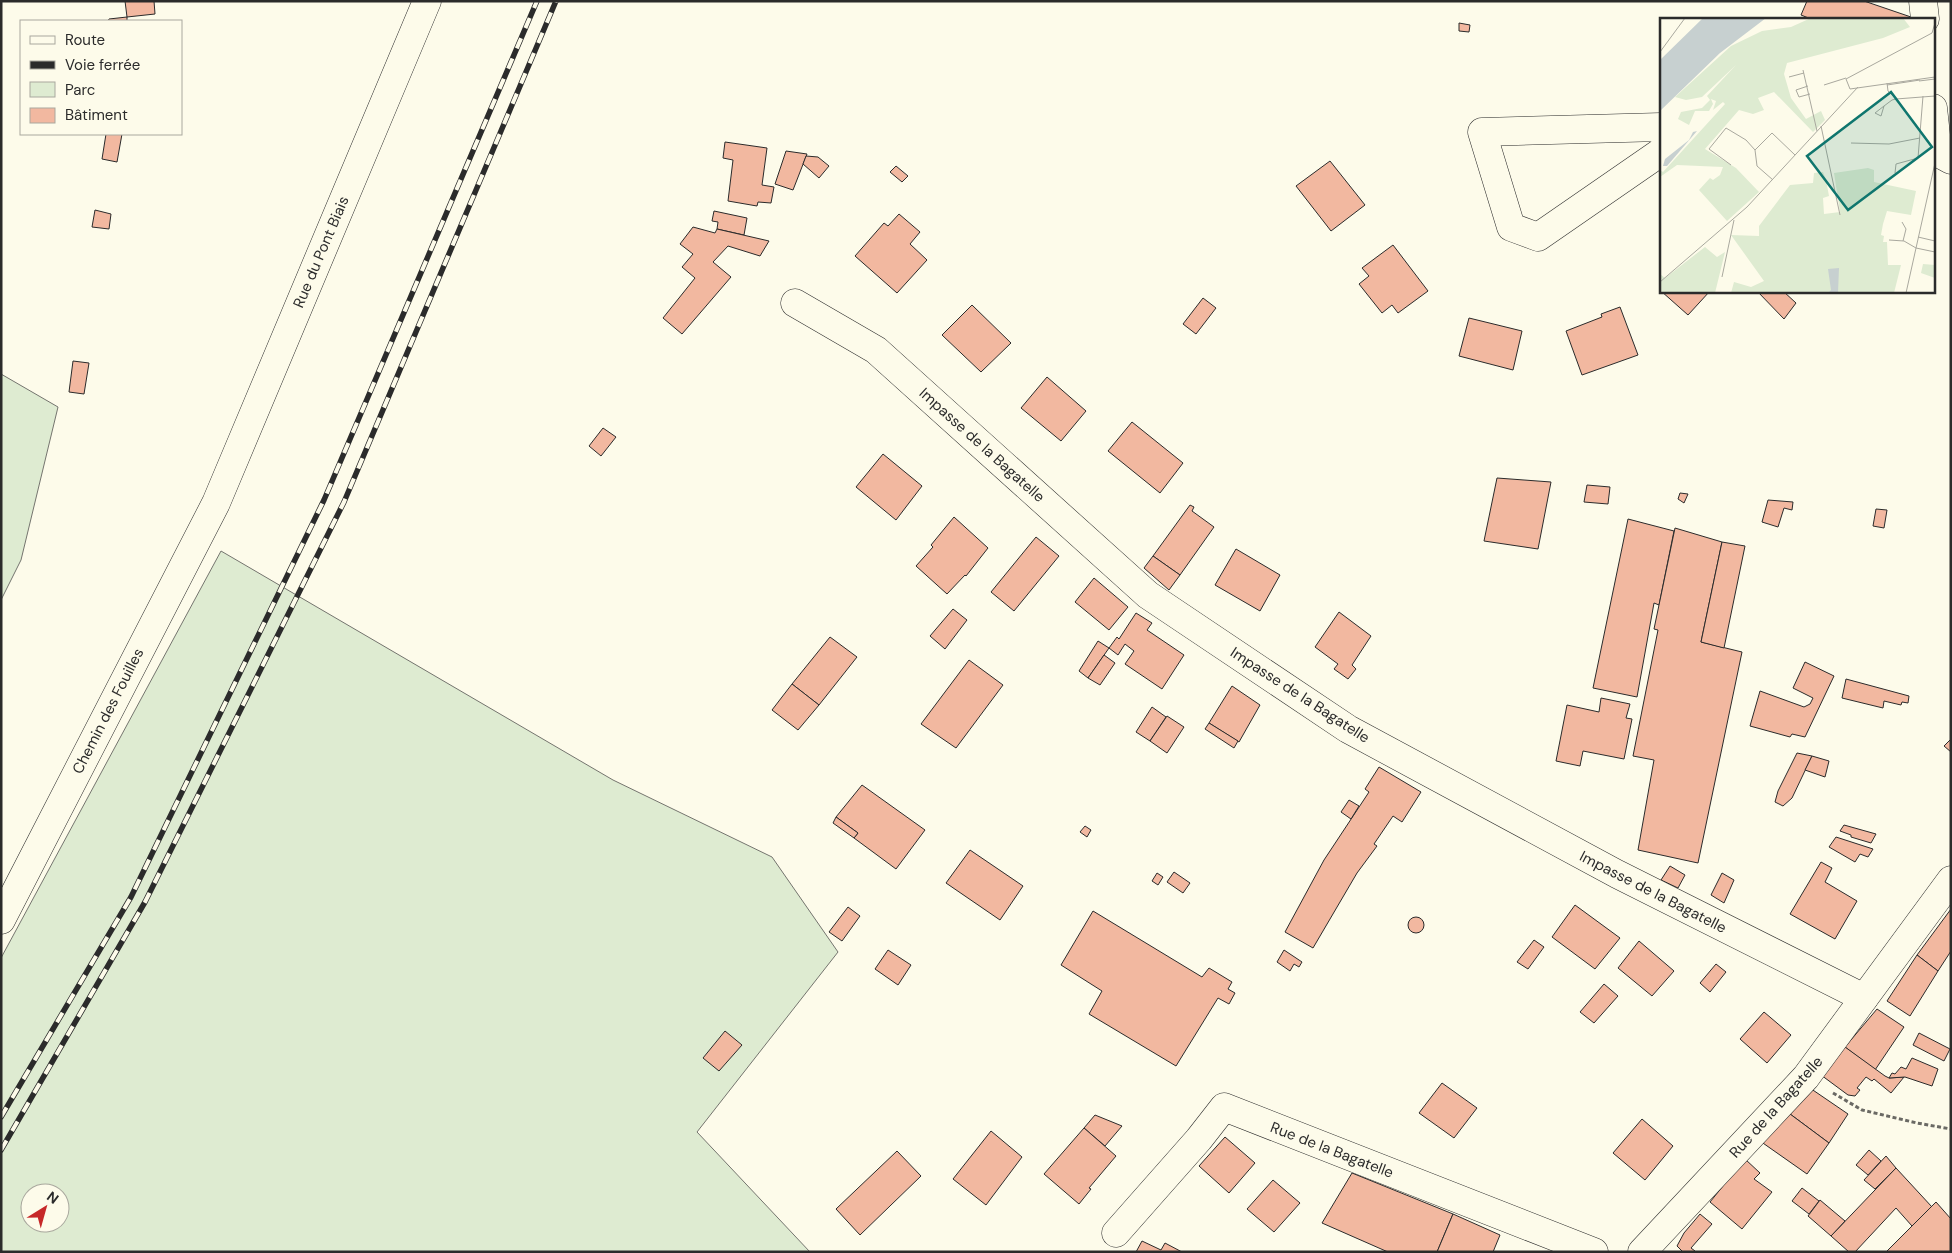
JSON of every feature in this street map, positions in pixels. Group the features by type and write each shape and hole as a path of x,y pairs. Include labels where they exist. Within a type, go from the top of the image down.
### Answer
{"street":[{"name":"Rue du Pont Biais","path":"216,503 427,1"},
{"path":"1923,1 1924,18"},
{"path":"1934,114 1941,155"},
{"path":"1660,127 1482,132 1511,227 1538,237 1660,153"},
{"name":"Impasse de la Bagatelle","path":"796,303 876,350 1148,595 1348,729 1617,874 1864,998"},
{"name":"Chemin des Fouilles","path":"1,920 216,503"},
{"name":"Rue de la Bagatelle","path":"1642,1252 1806,1077 1951,880"},
{"name":"Rue de la Bagatelle","path":"1116,1233 1199,1139 1224,1107 1594,1252"}],"path":[{"path":"1806,1077 1862,1110 1951,1129"}],"green space":[{"path":"1,374 58,407 21,560 1,600"},
{"path":"221,551 613,780 772,857 838,952 697,1132 810,1252 1,1252 1,958"}],"building":[{"path":"125,1 154,1 155,14 127,17"},
{"path":"1807,1 1864,1 1911,18 1808,18 1801,15"},
{"path":"127,17 127,20 109,19"},
{"path":"1459,23 1470,25 1469,32 1459,31"},
{"path":"106,135 122,135 117,162 102,159"},
{"path":"725,142 767,148 762,185 774,187 771,203 758,202 757,206 728,201 733,160 723,158"},
{"path":"786,151 807,154 793,190 775,184"},
{"path":"806,156 818,157 829,166 819,178 803,164"},
{"path":"1330,161 1365,205 1331,231 1296,186"},
{"path":"896,166 908,176 902,182 890,172"},
{"path":"95,210 111,214 109,229 92,227"},
{"path":"714,211 747,218 744,235 717,229 718,222 712,221"},
{"path":"899,214 920,232 910,244 927,260 897,293 855,256 884,223 888,226"},
{"path":"693,227 715,233 717,229 769,241 760,256 728,246 713,262 731,277 682,334 663,318 695,278 682,267 693,254 680,244"},
{"path":"1393,245 1428,291 1398,313 1392,305 1382,313 1359,284 1369,276 1362,268"},
{"path":"1662,292 1709,292 1688,315"},
{"path":"1758,292 1784,292 1796,303 1784,319"},
{"path":"1203,298 1216,308 1196,334 1183,324"},
{"path":"972,305 1011,343 981,372 942,335"},
{"path":"1620,307 1638,355 1582,375 1566,331 1602,317 1601,314"},
{"path":"1469,318 1522,331 1513,370 1459,356"},
{"path":"73,361 89,363 84,394 69,392"},
{"path":"1047,377 1086,411 1061,441 1021,408"},
{"path":"1132,422 1183,463 1160,493 1108,451"},
{"path":"603,428 616,437 601,456 589,446"},
{"path":"883,454 922,486 896,520 856,487"},
{"path":"1497,478 1551,482 1538,549 1484,541"},
{"path":"1587,485 1610,487 1608,504 1584,502"},
{"path":"1680,493 1688,494 1684,503 1678,499"},
{"path":"1768,500 1793,502 1792,510 1784,508 1778,527 1762,522"},
{"path":"1190,505 1194,507 1192,511 1214,527 1180,575 1153,556"},
{"path":"1876,509 1887,510 1884,528 1873,526"},
{"path":"954,517 988,548 966,576 947,594 916,566 933,547 931,545"},
{"path":"1628,519 1674,531 1659,605 1654,603 1637,697 1593,688"},
{"path":"1675,528 1722,542 1701,642 1742,652 1698,863 1638,850 1654,760 1633,756 1658,630 1654,629"},
{"path":"1036,537 1059,556 1014,611 991,592"},
{"path":"1722,542 1745,546 1724,648 1701,642"},
{"path":"1236,549 1280,575 1260,611 1215,585"},
{"path":"1153,556 1180,575 1169,590 1144,568"},
{"path":"1094,578 1128,607 1109,630 1075,602"},
{"path":"953,609 967,620 945,649 930,636"},
{"path":"1339,612 1371,636 1352,665 1356,669 1348,679 1334,669 1338,664 1315,647"},
{"path":"1136,613 1152,623 1147,630 1184,655 1162,689 1125,664 1134,651 1125,644 1118,655 1109,648 1117,637 1119,639"},
{"path":"830,637 857,657 819,705 792,684"},
{"path":"1098,641 1109,648 1088,678 1079,671"},
{"path":"1104,655 1115,663 1100,685 1088,678"},
{"path":"969,660 1003,685 956,748 921,724"},
{"path":"1805,662 1834,676 1805,737 1792,734 1790,737 1750,726 1760,691 1804,707 1810,704 1813,698 1793,688"},
{"path":"1846,679 1909,696 1908,703 1902,702 1901,705 1884,701 1883,708 1842,698"},
{"path":"792,684 819,705 798,730 772,710"},
{"path":"1232,686 1260,705 1239,742 1209,723"},
{"path":"1601,698 1630,704 1626,718 1632,719 1624,759 1583,751 1580,766 1556,761 1567,705 1599,712"},
{"path":"1152,707 1166,717 1150,741 1136,732"},
{"path":"1167,716 1184,727 1167,753 1150,741"},
{"path":"1209,723 1238,741 1234,748 1205,729"},
{"path":"1951,739 1951,752 1944,746"},
{"path":"1797,753 1812,756 1792,798 1783,806 1775,802 1778,791"},
{"path":"1812,756 1829,761 1825,777 1805,770"},
{"path":"1379,767 1421,792 1402,822 1393,816 1374,844 1377,846 1357,873 1313,948 1285,932 1324,860 1369,792 1365,789"},
{"path":"862,785 925,830 896,869 854,838 858,833 836,817"},
{"path":"1349,800 1359,806 1351,819 1341,812"},
{"path":"836,817 858,833 854,838 833,823"},
{"path":"1844,825 1876,834 1871,843 1851,837 1851,835 1840,831"},
{"path":"1085,826 1091,830 1087,837 1080,832"},
{"path":"1836,837 1873,849 1868,857 1860,854 1855,862 1829,847"},
{"path":"970,850 1023,886 1000,920 946,883"},
{"path":"1821,862 1832,868 1825,882 1857,901 1835,939 1790,914"},
{"path":"1670,866 1685,875 1678,888 1661,880"},
{"path":"1174,872 1190,883 1183,893 1167,882"},
{"path":"1157,873 1163,877 1158,885 1152,881"},
{"path":"1722,873 1734,880 1724,903 1711,895"},
{"path":"1575,905 1620,938 1595,969 1552,937"},
{"path":"848,907 860,916 842,941 829,932"},
{"path":"1951,909 1951,951 1938,971 1917,955"},
{"path":"1093,911 1202,977 1209,968 1232,982 1228,989 1235,993 1229,1004 1218,998 1176,1066 1089,1014 1102,991 1061,965"},
{"path":"1413,917 1419,917 1424,922 1422,931 1413,933 1408,928 1408,922"},
{"path":"1534,940 1544,947 1528,969 1517,962"},
{"path":"1639,941 1674,971 1652,996 1618,968"},
{"path":"888,950 911,965 898,985 875,969"},
{"path":"1284,950 1302,962 1299,967 1294,964 1290,971 1277,962"},
{"path":"1917,955 1938,971 1910,1016 1887,1001"},
{"path":"1716,964 1726,972 1710,992 1700,983"},
{"path":"1604,984 1618,996 1594,1023 1580,1012"},
{"path":"1877,1009 1904,1027 1875,1070 1845,1047"},
{"path":"1764,1012 1791,1035 1767,1063 1740,1039"},
{"path":"725,1031 742,1045 719,1071 703,1058"},
{"path":"1919,1033 1950,1049 1944,1061 1913,1045"},
{"path":"1845,1047 1885,1076 1889,1078 1904,1077 1891,1093 1874,1079 1872,1081 1866,1077 1857,1088 1860,1090 1855,1096 1848,1095 1821,1075"},
{"path":"1912,1058 1938,1069 1932,1086 1905,1077 1889,1078 1892,1073 1895,1074 1901,1067 1906,1069"},
{"path":"1442,1083 1477,1108 1454,1138 1419,1113"},
{"path":"1807,1086 1848,1114 1829,1143 1786,1111"},
{"path":"1786,1111 1829,1143 1807,1174 1760,1141"},
{"path":"1095,1115 1122,1126 1105,1146 1084,1128"},
{"path":"1642,1119 1673,1146 1645,1180 1613,1153"},
{"path":"1084,1128 1116,1156 1089,1188 1091,1189 1079,1204 1044,1174"},
{"path":"991,1131 1022,1157 986,1205 953,1179"},
{"path":"1225,1137 1255,1163 1229,1193 1199,1166"},
{"path":"1869,1150 1881,1161 1868,1175 1856,1165"},
{"path":"897,1151 921,1176 860,1235 836,1209"},
{"path":"1886,1156 1896,1168 1875,1189 1864,1180"},
{"path":"1745,1159 1760,1173 1754,1179 1772,1192 1742,1229 1710,1202"},
{"path":"1896,1168 1932,1207 1912,1226 1896,1208 1855,1252 1849,1252 1831,1236"},
{"path":"1352,1173 1453,1214 1437,1252 1388,1252 1322,1223"},
{"path":"1273,1180 1300,1203 1274,1232 1247,1209"},
{"path":"1802,1188 1819,1201 1809,1214 1792,1201"},
{"path":"1820,1200 1845,1221 1831,1236 1808,1216"},
{"path":"1936,1202 1951,1219 1951,1252 1886,1252"},
{"path":"1453,1214 1500,1235 1493,1252 1437,1252"},
{"path":"1700,1214 1712,1224 1691,1248 1694,1252 1683,1252 1677,1246 1684,1233"},
{"path":"1142,1241 1161,1250 1165,1243 1182,1252 1136,1252"}],"railway":[{"path":"1,1117 131,897 324,500 537,1"},
{"path":"1,1150 145,902 344,502 556,1"}]}
